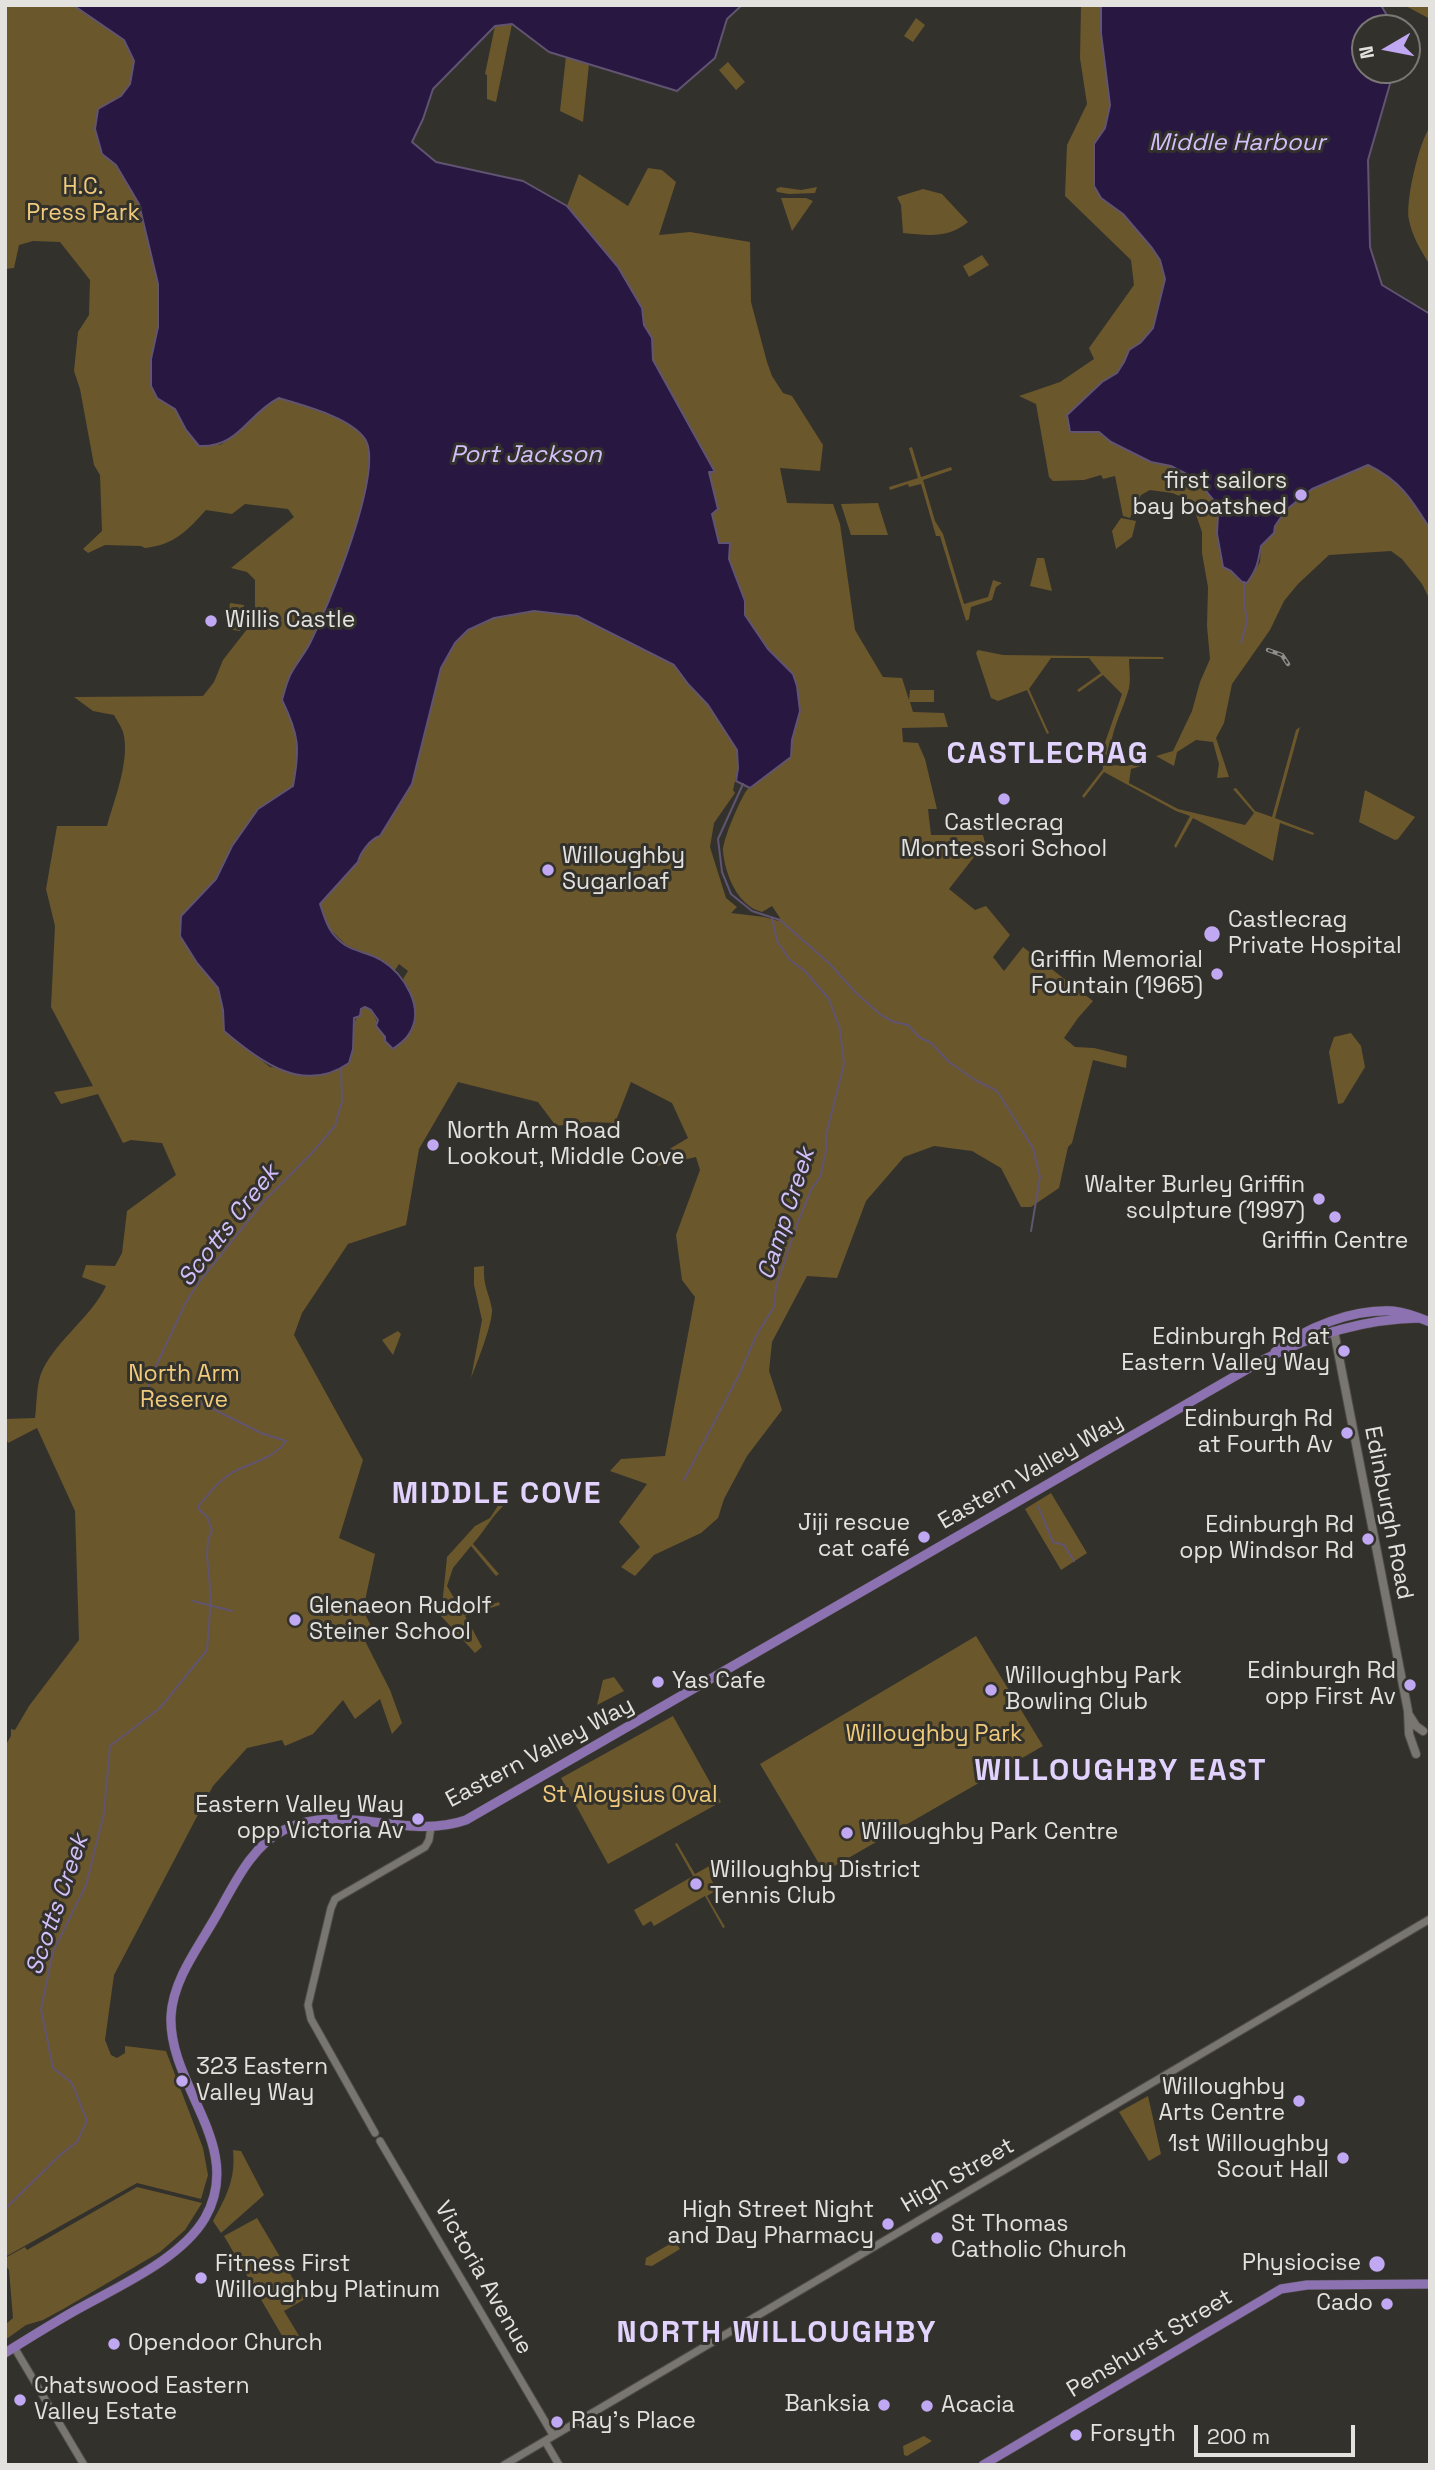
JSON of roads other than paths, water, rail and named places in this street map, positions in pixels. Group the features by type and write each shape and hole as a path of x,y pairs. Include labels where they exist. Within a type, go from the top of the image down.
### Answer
{"main road":[{"name":"Eastern Valley Way","path":"5,2353 175,2251 198,2228 208,2213 216,2183 216,2159 210,2136 175,2047 171,2026 172,2003 185,1971 252,1856 277,1833 311,1821 431,1827 466,1819 512,1795 1271,1356 1301,1334 1392,1311 1430,1322"},
{"name":"Edinburgh Road","path":"1333,1326 1415,1743 1417,1735 1426,1731"},
{"path":"1410,1721 1426,1731"},
{"name":"Penshurst Street","path":"983,2465 1281,2289 1307,2284 1430,2284"}],"street":[{"name":"Victoria Avenue","path":"431,1827 425,1847 335,1899 308,2005 311,2019 376,2133 374,2139 380,2141 553,2435"},
{"name":"High Street","path":"504,2465 1430,1919"},
{"path":"14,2347 84,2465"},
{"path":"545,2441 559,2465"}],"water":[{"name":"Port Jackson","path":"73,5 742,5 727,19 715,58 677,91 549,52 512,24 495,26 433,89 412,142 436,162 523,181 567,206 618,267 642,308 644,325 652,338 653,360 715,472 709,472 718,509 712,514 719,543 730,543 729,559 745,601 745,615 768,649 793,674 800,711 792,740 791,757 750,788 736,781 737,750 708,705 674,665 577,616 534,611 494,618 468,630 455,643 441,668 412,784 380,836 366,846 358,862 320,904 328,926 339,940 381,960 397,974 410,992 414,1003 414,1024 406,1038 393,1049 376,1026 378,1020 371,1010 365,1007 361,1009 360,1016 354,1018 353,1049 349,1063 332,1072 315,1076 298,1075 267,1063 224,1031 218,988 197,963 180,936 181,916 216,879 232,846 258,809 293,786 297,761 295,733 282,700 289,677 310,643 340,572 361,508 369,455 365,439 349,424 326,413 279,398 224,442 199,446 186,430 175,409 157,398 151,386 151,359 158,327 158,284 139,204 116,165 102,154 95,129 98,109 121,96 130,84 134,61 124,40"},
{"name":"Middle Harbour","path":"1101,5 1381,5 1386,14 1351,14 1351,84 1390,84 1368,160 1370,247 1382,285 1430,314 1430,529 1397,484 1368,465 1312,489 1286,510 1275,526 1274,533 1261,546 1257,566 1247,583 1242,582 1223,567 1215,502 1196,479 1171,466 1151,462 1111,442 1099,432 1070,432 1067,415 1102,382 1117,373 1129,350 1140,343 1153,328 1165,279 1160,260 1152,248 1123,214 1101,198 1094,186 1094,144 1105,128 1110,105 1101,33"}],"waterway":[{"path":"1241,643 1247,621 1244,582"},
{"path":"743,784 718,839 722,872 731,894 752,911 780,920 830,964 855,992 881,1015 908,1025 949,1062 997,1091 1033,1148 1040,1177 1031,1231"},
{"name":"Camp Creek","path":"684,1480 740,1373 756,1336 774,1307 776,1286 798,1222 811,1190 820,1177 826,1151 826,1135 844,1064 840,1029 829,999 805,971 790,960 777,941 772,918"},
{"name":"Scotts Creek","path":"5,2209 61,2154 77,2142 87,2121 72,2083 53,2068 41,2009 53,1952 86,1885 104,1813 110,1746 160,1708 207,1650 211,1598 207,1556 208,1540 212,1531 208,1518 199,1509 199,1505 225,1477 274,1453 286,1441 261,1433 203,1404 157,1404 148,1394 149,1381 186,1302 199,1282 264,1201 335,1126 342,1101 341,1068"},
{"path":"1038,1506 1053,1542 1064,1545 1074,1561"},
{"name":"Scotts Creek","path":"193,1601 232,1611"}],"railway":[{"path":"1268,650 1282,655 1288,664"}],"place":[{"name":"first sailors bay boatshed","path":"1301,495"},
{"name":"Willis Castle","path":"211,621"},
{"name":"Castlecrag Montessori School","path":"1004,799"},
{"name":"Willoughby Sugarloaf","path":"548,870"},
{"name":"Castlecrag Private Hospital","path":"1212,934"},
{"name":"Griffin Memorial Fountain (1965)","path":"1217,974"},
{"name":"North Arm Road Lookout, Middle Cove","path":"433,1145"},
{"name":"Walter Burley Griffin sculpture (1997)","path":"1319,1199"},
{"name":"Griffin Centre","path":"1335,1217"},
{"name":"Edinburgh Rd at Eastern Valley Way","path":"1344,1351"},
{"name":"Edinburgh Rd at Fourth Av","path":"1347,1433"},
{"name":"Jiji rescue cat café","path":"924,1537"},
{"name":"Edinburgh Rd opp Windsor Rd","path":"1368,1539"},
{"name":"Glenaeon Rudolf Steiner School","path":"295,1620"},
{"name":"Yas Cafe","path":"658,1682"},
{"name":"Edinburgh Rd opp First Av","path":"1410,1685"},
{"name":"Willoughby Park Bowling Club","path":"991,1690"},
{"name":"Eastern Valley Way opp Victoria Av","path":"418,1819"},
{"name":"Willoughby Park Centre","path":"847,1833"},
{"name":"Willoughby District Tennis Club","path":"696,1884"},
{"name":"323 Eastern Valley Way","path":"182,2081"},
{"name":"Willoughby Arts Centre","path":"1299,2101"},
{"name":"1st Willoughby Scout Hall","path":"1343,2158"},
{"name":"High Street Night and Day Pharmacy","path":"888,2224"},
{"name":"St Thomas Catholic Church","path":"937,2238"},
{"name":"Physiocise","path":"1377,2264"},
{"name":"Fitness First Willoughby Platinum","path":"201,2278"},
{"name":"Cado","path":"1387,2304"},
{"name":"Opendoor Church","path":"114,2344"},
{"name":"Chatswood Eastern Valley Estate","path":"20,2400"},
{"name":"Banksia","path":"884,2405"},
{"name":"Acacia","path":"927,2406"},
{"name":"Ray's Place","path":"557,2422"},
{"name":"Forsyth","path":"1076,2435"}],"district":[{"name":"CASTLECRAG","path":"1048,755"},
{"name":"MIDDLE COVE","path":"497,1495"},
{"name":"WILLOUGHBY EAST","path":"1121,1772"},
{"name":"NORTH WILLOUGHBY","path":"777,2334"}],"park label":[{"name":"H.C. Press Park","path":"83,201"},
{"name":"North Arm Reserve","path":"184,1388"},
{"name":"Willoughby Park","path":"934,1735"},
{"name":"St Aloysius Oval","path":"630,1796"}]}
